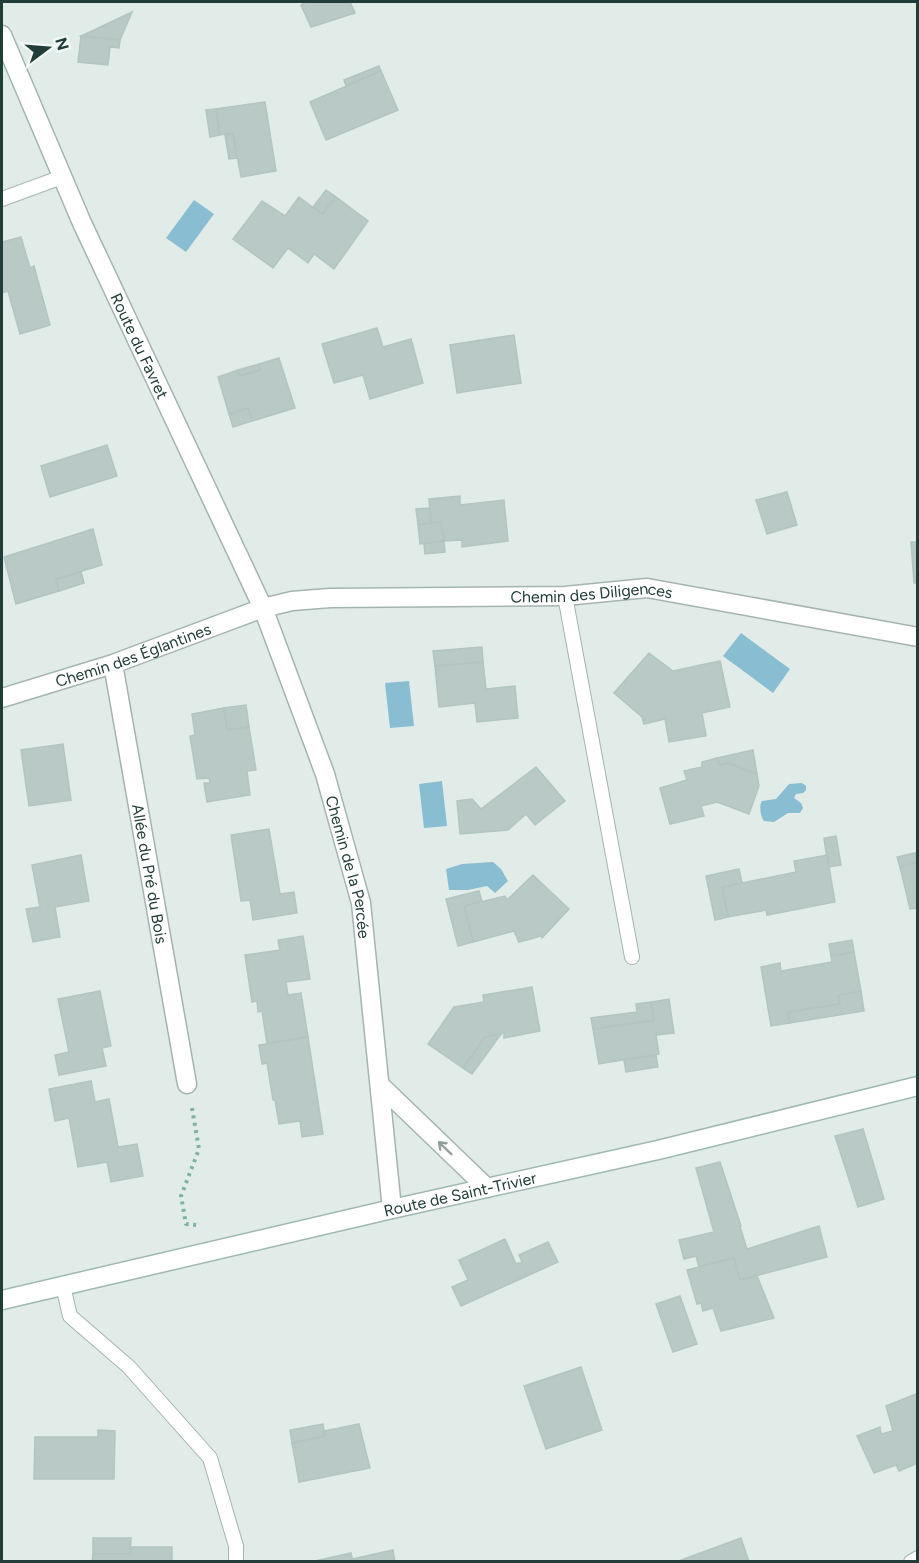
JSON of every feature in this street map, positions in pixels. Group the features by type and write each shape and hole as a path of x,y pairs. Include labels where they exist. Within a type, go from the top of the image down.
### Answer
{"street":[{"name":"Route du Favret","path":"2,35 62,177 263,608 280,655"},
{"name":"Chemin des Diligences","path":"263,608 292,601 330,598 565,596 647,588 918,637"},
{"name":"Chemin des Églantines","path":"2,698 113,664 263,608"},
{"name":"Chemin de la Percée","path":"280,655 325,774 361,903 393,1209"},
{"name":"Allée du Pré du Bois","path":"113,664 187,1084"},
{"path":"381,1086 487,1188"},
{"name":"Route de Saint-Trivier","path":"2,1300 739,1131 918,1086"}],"lane":[{"path":"2,199 62,177"},
{"path":"565,596 632,957"},
{"path":"63,1286 70,1316 129,1367 210,1458 236,1546 236,1562"},
{"path":"911,1562 918,1558"}],"path":[{"path":"186,1224 181,1196 199,1149 187,1084"}],"water":[{"path":"194,200 214,214 186,252 166,238"},
{"path":"741,633 790,669 773,693 723,656"},
{"path":"409,681 414,726 390,728 385,683"},
{"path":"442,781 447,826 424,828 419,784"},
{"path":"802,783 806,786 806,790 796,794 794,798 801,803 803,808 800,813 788,813 774,822 764,821 760,811 762,801 776,799 789,784"},
{"path":"493,862 501,869 508,881 495,893 487,886 468,890 449,890 446,869 462,864"}],"building":[{"path":"307,2 350,2 355,13 311,27 301,5"},
{"path":"132,12 120,40 81,36"},
{"path":"81,36 120,40 119,48 110,47 108,65 78,62"},
{"path":"379,66 381,71 346,86 344,80"},
{"path":"381,71 398,110 326,140 310,102"},
{"path":"265,102 276,171 241,177 233,133 220,135 216,109"},
{"path":"216,109 220,135 210,137 206,110"},
{"path":"233,133 237,158 229,159 225,135"},
{"path":"326,190 336,197 322,214 313,207"},
{"path":"299,197 322,214 336,197 368,221 334,269 314,254 308,263 288,248 273,268 233,239 262,201 285,216"},
{"path":"21,237 30,268 34,266 50,325 20,334 8,291 2,293 2,242"},
{"path":"377,328 383,347 411,339 423,383 370,399 363,375 334,383 322,344"},
{"path":"514,335 521,383 457,393 450,345"},
{"path":"279,358 295,408 252,421 248,408 229,414 218,377 238,370 239,376 260,370 259,364"},
{"path":"259,364 260,370 239,376 238,370"},
{"path":"248,408 252,421 233,427 229,414"},
{"path":"107,445 117,476 50,497 41,466"},
{"path":"787,492 797,525 767,534 756,500"},
{"path":"460,496 460,505 504,500 508,541 462,547 462,540 444,541 441,522 431,523 429,499"},
{"path":"430,508 431,523 418,525 416,509"},
{"path":"441,522 444,541 420,544 418,525"},
{"path":"93,529 102,565 56,579 59,591 16,604 4,557"},
{"path":"444,541 445,552 425,554 424,544"},
{"path":"911,542 918,542 918,583 914,583"},
{"path":"81,572 84,583 59,591 56,579"},
{"path":"482,647 483,662 435,666 433,651"},
{"path":"649,653 673,671 720,661 730,707 702,713 706,736 669,742 665,719 644,724 642,717 614,693"},
{"path":"483,662 486,689 515,686 518,718 477,722 475,703 439,707 435,666"},
{"path":"246,705 249,727 227,730 224,708"},
{"path":"224,708 227,730 249,727 256,770 247,771 250,795 207,802 204,783 210,783 209,778 197,779 190,736 195,735 192,714"},
{"path":"63,744 71,800 29,806 21,750"},
{"path":"753,750 757,774 728,763 719,765 717,758"},
{"path":"717,758 719,765 728,763 757,774 759,786 749,814 717,802 701,806 704,816 670,824 660,788 687,780 684,771 702,767 702,762"},
{"path":"536,767 565,801 535,825 526,814 508,830 460,834 457,801 472,799 481,809"},
{"path":"269,829 280,894 294,892 297,913 253,920 250,900 241,901 231,835"},
{"path":"836,836 841,865 828,867 824,838"},
{"path":"915,853 918,853 918,908 910,909 900,867 917,862"},
{"path":"915,853 917,862 900,867 897,857"},
{"path":"81,855 89,901 55,907 60,937 33,942 26,909 40,907 32,865"},
{"path":"827,855 835,902 767,915 766,910 728,917 722,887 796,872 794,861"},
{"path":"739,869 742,883 722,887 728,917 715,920 706,876"},
{"path":"533,875 569,909 542,938 541,936 519,942 514,931 473,942 464,906 505,896 507,900"},
{"path":"479,891 482,901 464,906 473,942 458,946 446,899"},
{"path":"303,936 310,979 286,982 288,995 301,993 308,1037 267,1044 262,1011 258,1012 257,1001 252,1002 245,955 280,950 278,940"},
{"path":"852,940 854,952 831,956 829,944"},
{"path":"854,952 861,991 838,995 840,1004 788,1012 790,1023 771,1026 761,967 780,963 781,971 832,962 831,956"},
{"path":"532,987 540,1031 504,1038 504,1033 485,1037 463,1068 428,1044 454,1007 484,1002 483,995"},
{"path":"100,991 111,1046 102,1048 106,1066 59,1075 55,1055 69,1052 58,999"},
{"path":"861,991 864,1011 790,1023 788,1012 840,1004 838,995"},
{"path":"669,999 674,1033 656,1035 659,1054 599,1064 593,1029 654,1020 651,1002"},
{"path":"651,1002 654,1020 593,1029 591,1018 637,1012 636,1004"},
{"path":"501,1034 472,1074 463,1068 485,1037"},
{"path":"308,1037 323,1134 302,1137 300,1121 279,1124 267,1063 262,1064 259,1045"},
{"path":"656,1055 658,1067 626,1072 624,1060"},
{"path":"91,1081 95,1102 109,1099 118,1147 137,1144 143,1176 111,1182 107,1162 78,1167 69,1118 55,1121 49,1089"},
{"path":"863,1129 884,1199 858,1207 835,1136"},
{"path":"720,1162 747,1249 819,1226 827,1257 740,1280 734,1258 699,1267 696,1256 684,1259 679,1240 714,1232 696,1168"},
{"path":"505,1239 516,1264 522,1262 519,1255 548,1242 558,1262 461,1306 452,1287 468,1280 459,1260"},
{"path":"734,1258 740,1280 757,1276 774,1318 721,1331 713,1308 703,1311 701,1303 697,1304 687,1270"},
{"path":"680,1296 697,1344 673,1352 656,1304"},
{"path":"581,1367 602,1430 546,1449 524,1386"},
{"path":"918,1393 918,1463 899,1471 896,1465 874,1473 857,1436 880,1427 881,1434 893,1431 886,1406"},
{"path":"323,1424 325,1436 292,1443 290,1430"},
{"path":"359,1424 370,1468 299,1482 292,1443 325,1436 324,1431"},
{"path":"98,1430 115,1431 114,1479 34,1479 35,1437 98,1437"},
{"path":"93,1538 131,1538 130,1554 93,1554"},
{"path":"741,1538 749,1562 676,1562"},
{"path":"131,1547 172,1547 172,1562 92,1562 93,1554 130,1554"},
{"path":"393,1550 395,1562 353,1562 352,1559"},
{"path":"351,1553 353,1562 315,1561"}]}
